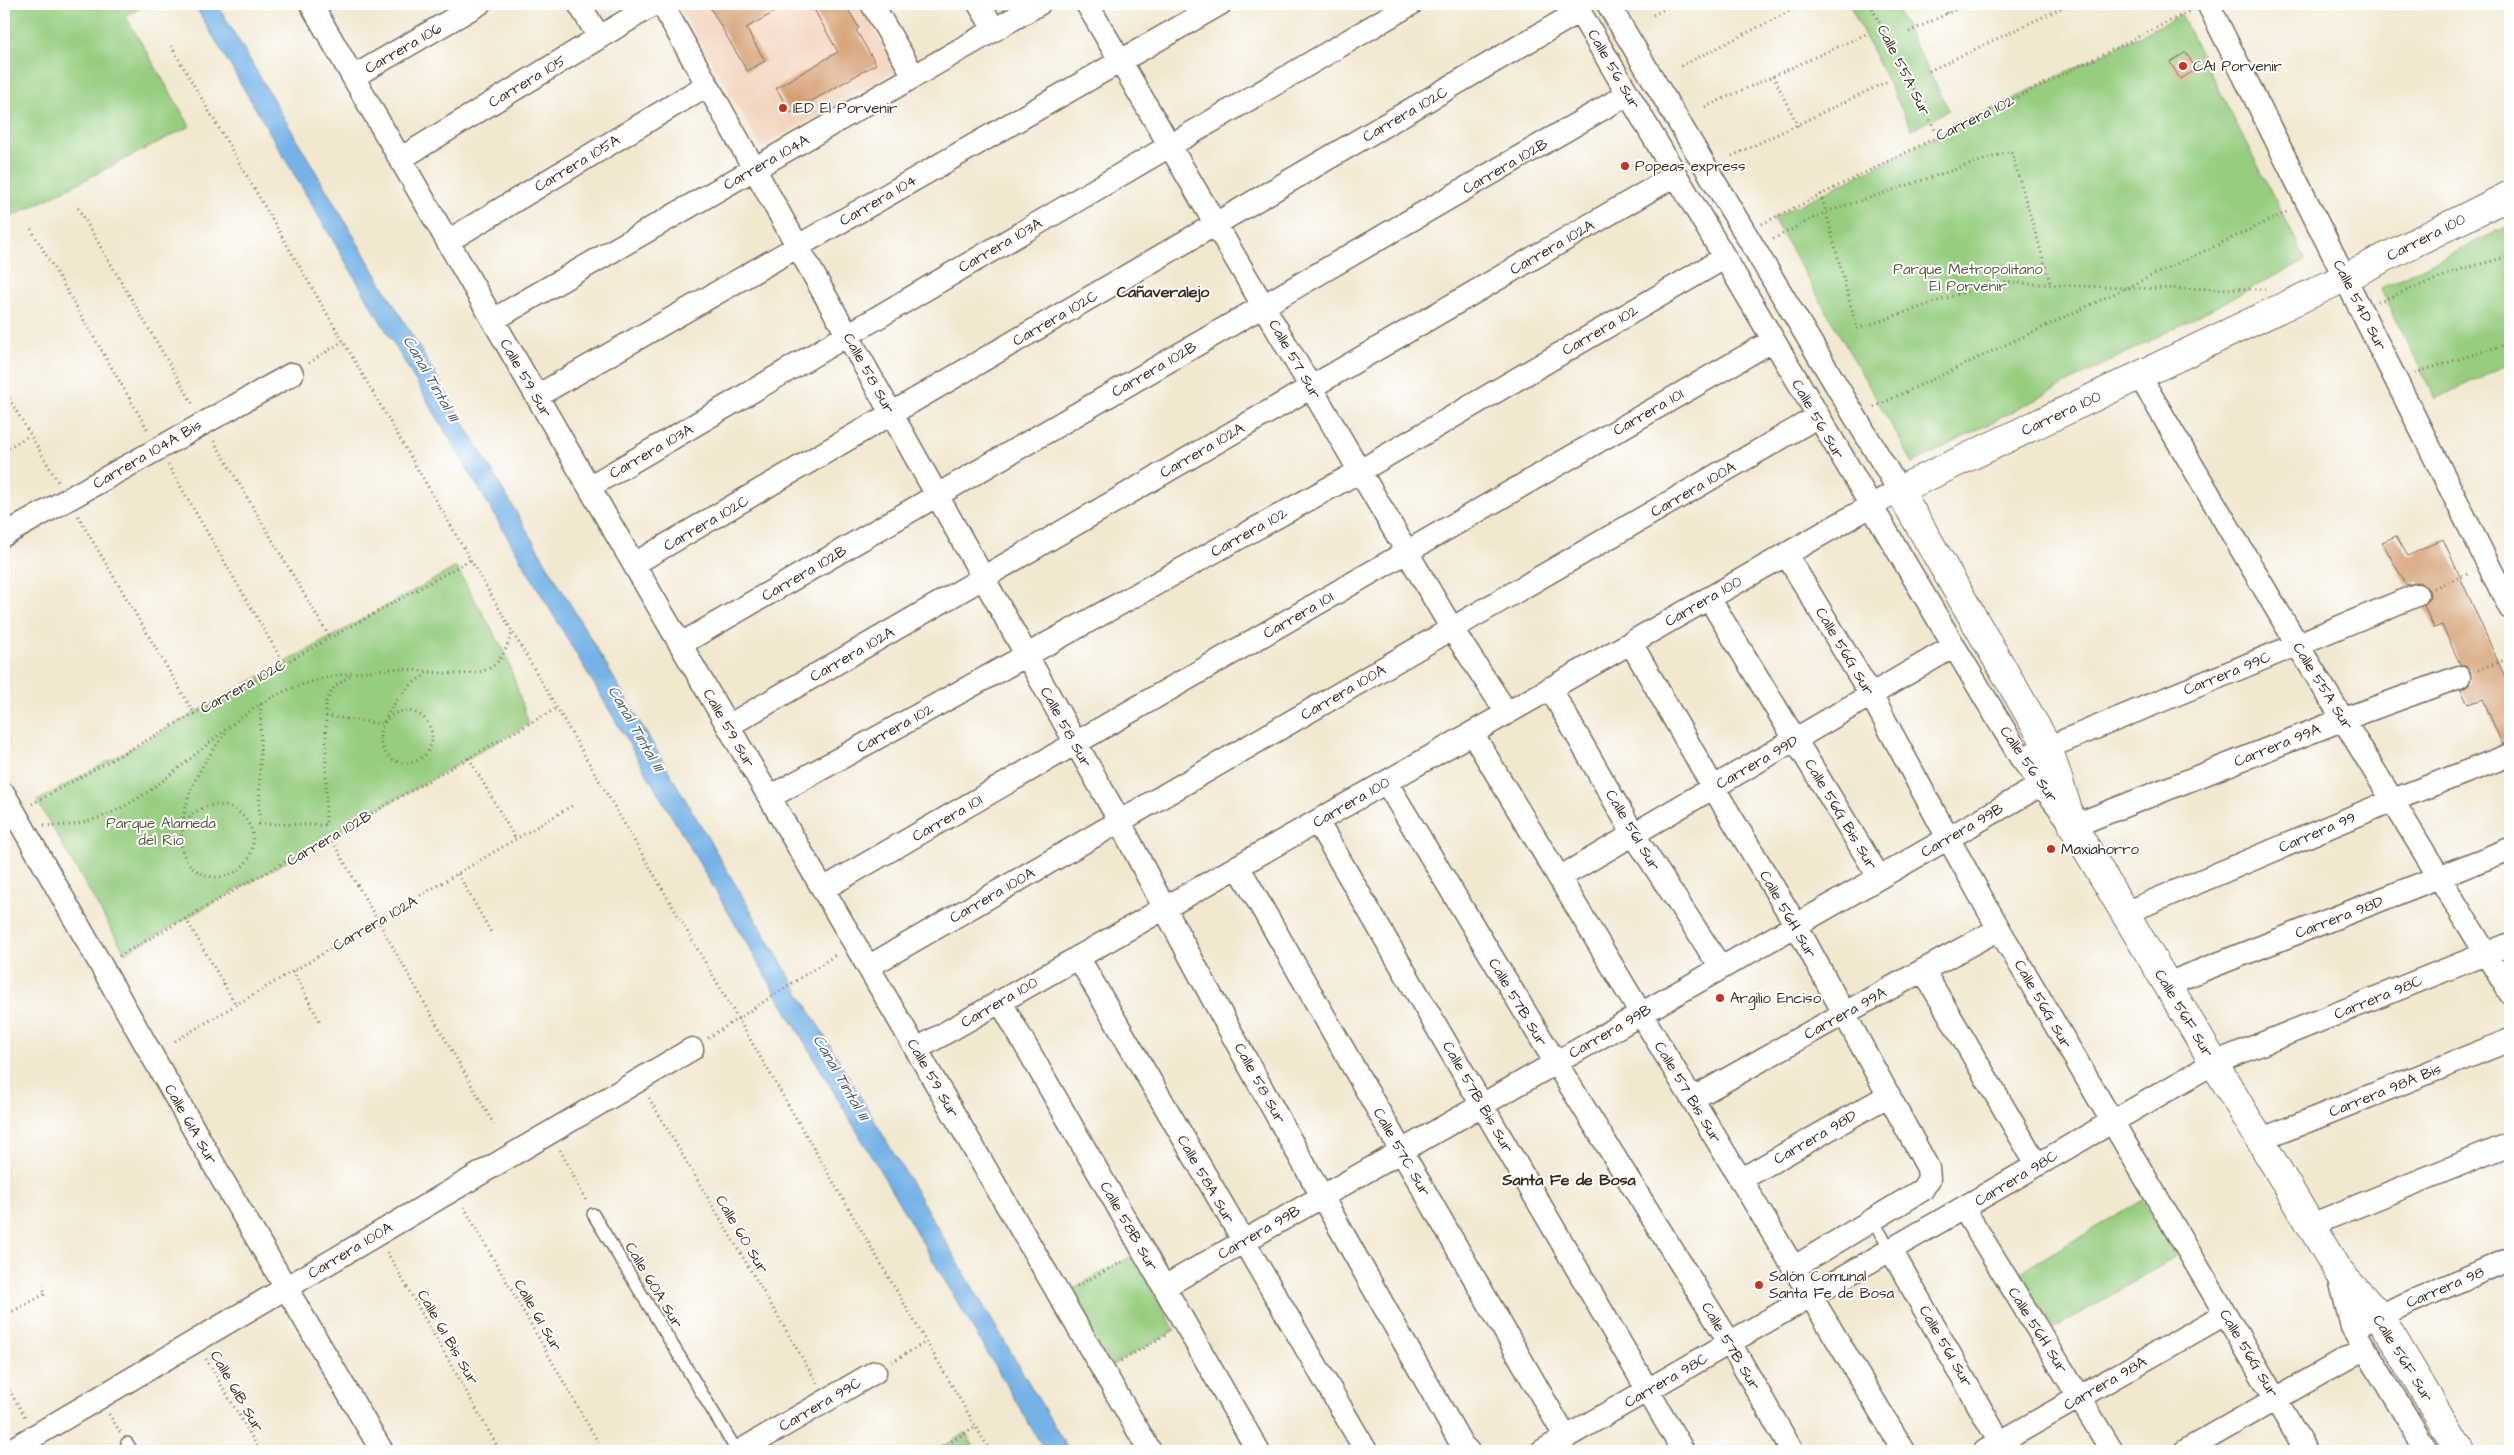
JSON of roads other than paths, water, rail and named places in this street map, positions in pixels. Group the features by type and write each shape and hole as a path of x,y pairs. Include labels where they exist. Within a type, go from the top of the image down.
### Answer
{"street":[{"name":"Calle 59 Sur","path":"311,4 1150,1451"},
{"name":"Carrera 106","path":"354,77 479,4"},
{"path":"579,4 599,37"},
{"name":"Carrera 105","path":"400,159 654,4"},
{"name":"Calle 58 Sur","path":"662,4 1120,822 1164,908 1322,1196 1462,1445 1468,1451"},
{"path":"872,4 914,76"},
{"path":"979,4 994,29"},
{"name":"Carrera 104A","path":"493,320 1039,4"},
{"name":"Calle 57 Sur","path":"1087,4 1452,629 1507,713"},
{"name":"Carrera 104","path":"537,396 1220,4"},
{"name":"Carrera 103A","path":"590,487 1411,4"},
{"name":"Calle 56 Sur","path":"1608,4 1900,490 2048,747"},
{"name":"Calle 54D Sur","path":"2202,6 2308,202 2510,608"},
{"name":"Calle 56 Sur","path":"1578,8 1817,418 2021,758 2049,780"},
{"name":"Carrera 102C","path":"634,564 1216,224 1578,8"},
{"name":"Carrera 105A","path":"448,241 707,85"},
{"name":"Carrera 102B","path":"681,644 1628,94"},
{"name":"Carrera 102A","path":"728,726 1676,175"},
{"name":"Carrera 100","path":"917,1049 1900,490 2346,277 2510,195"},
{"name":"Carrera 102","path":"770,797 1360,471 1724,258"},
{"name":"Carrera 101","path":"823,889 1772,341"},
{"name":"Carrera 104A Bis","path":"4,535 292,374"},
{"name":"Calle 55A Sur","path":"2139,376 2297,644 2510,993"},
{"name":"Carrera 100A","path":"868,967 1817,418"},
{"name":"Calle 56G Sur","path":"1786,554 1872,695 1999,929 2306,1451"},
{"name":"Carrera 99C","path":"2021,758 2417,595"},
{"name":"Calle 56G Bis Sur","path":"1709,598 1879,877"},
{"name":"Calle 56H Sur","path":"1631,642 1714,788 1796,925 1928,1168 1929,1179 1922,1190 1872,1220"},
{"name":"Carrera 99D","path":"1559,878 1954,646"},
{"name":"Carrera 99A","path":"2073,826 2344,719 2459,677"},
{"name":"Calle 56I Sur","path":"1550,688 1634,835 1721,968"},
{"name":"Calle 57 Bis Sur","path":"1472,733 1904,1451"},
{"name":"Calle 56F Sur","path":"2048,747 2049,780 2073,826 2338,1271 2379,1315 2460,1451"},
{"name":"Carrera 99","path":"2125,914 2393,800 2510,755"},
{"name":"Carrera 99B","path":"1164,1287 2049,780"},
{"name":"Calle 57B Sur","path":"1386,782 1730,1343 1792,1451"},
{"name":"Calle 61A Sur","path":"4,794 286,1288 382,1451"},
{"name":"Calle 57B Bis Sur","path":"1317,821 1683,1451"},
{"name":"Carrera 98D","path":"2167,984 2510,849"},
{"name":"Calle 57C Sur","path":"1238,866 1566,1438"},
{"name":"Carrera 99A","path":"1692,1099 1999,929"},
{"name":"Carrera 98C","path":"1542,1451 2214,1063 2510,944"},
{"name":"Calle 58A Sur","path":"1078,957 1366,1451"},
{"path":"1923,970 2037,1165"},
{"name":"Calle 58B Sur","path":"1000,1001 1258,1451"},
{"name":"Carrera 98A Bis","path":"2260,1140 2510,1040"},
{"name":"Carrera 100A","path":"8,1451 692,1049"},
{"name":"Carrera 98D","path":"1740,1180 1889,1094"},
{"path":"2310,1225 2510,1144"},
{"name":"Calle 56H Sur","path":"1964,1209 2112,1451"},
{"path":"1794,1268 1872,1220"},
{"name":"Calle 56I Sur","path":"1891,1250 1992,1447"},
{"name":"Carrera 98","path":"2352,1327 2510,1259"},
{"name":"Calle 56F Sur","path":"2338,1271 2352,1327 2427,1451"},
{"name":"Carrera 98A","path":"1992,1447 2225,1314"},
{"path":"2187,1451 2364,1348"},
{"name":"Carrera 99C","path":"738,1451 874,1372"}],"lane":[{"name":"Calle 60A Sur","path":"593,1214 738,1451"},
{"path":"1872,1220 1891,1250"}],"water":[{"name":"Canal Tintal III","path":"194,4 217,4 1069,1451 1045,1451"}],"place":[{"name":"CAI Porvenir","path":"2183,66"},
{"name":"IED El Porvenir","path":"783,108"},
{"name":"Popeas express","path":"1625,166"},
{"name":"Maxiahorro","path":"2051,849"},
{"name":"Argilio Enciso","path":"1720,998"},
{"name":"Salón Comunal Santa Fe de Bosa","path":"1759,1285"}],"district":[{"name":"Cañaveralejo","path":"1163,291"},
{"name":"Santa Fe de Bosa","path":"1569,1179"}],"park label":[{"name":"Parque Metropolitano El Porvenir","path":"1968,278"},
{"name":"Parque Alameda del Río","path":"161,832"}]}
